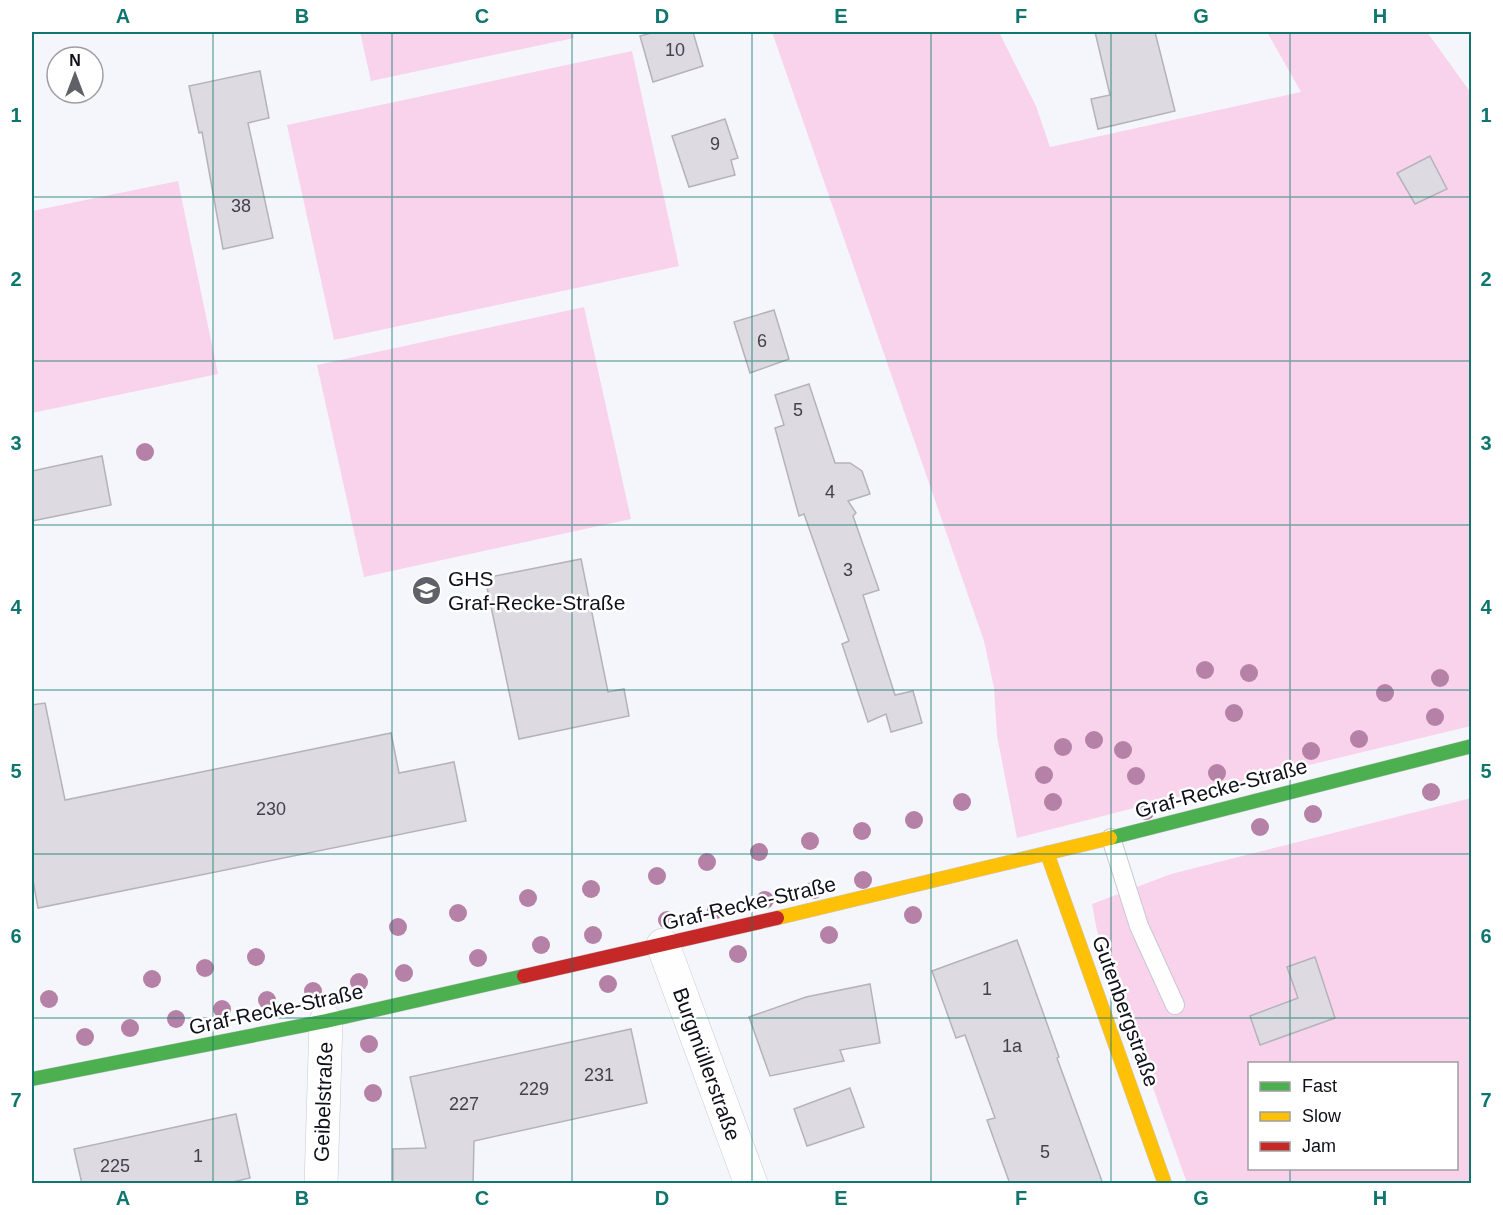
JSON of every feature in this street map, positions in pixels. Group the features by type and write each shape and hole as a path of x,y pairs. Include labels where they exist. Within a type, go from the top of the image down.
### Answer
{"street":[{"name":"Graf-Recke-Straße","path":"32,1079 326,1021 663,945 1111,838 1472,746"},
{"name":"Gutenbergstraße","path":"1047,853 1166,1184"},
{"name":"Burgmüllerstraße","path":"663,945 751,1184"},
{"name":"Geibelstraße","path":"321,1184 326,1021"}],"lane":[{"path":"1111,838 1139,926 1175,1005"}],"shaded area":[{"path":"360,32 573,32 574,38 371,81"},
{"path":"772,32 999,32 1036,106 1050,147 1301,92 1267,32 1427,32 1471,93 1471,726 1017,838 997,736 994,688 984,641"},
{"path":"632,51 679,266 334,340 287,125"},
{"path":"178,181 218,374 32,413 32,211"},
{"path":"584,307 631,519 364,577 317,365"},
{"path":"1471,798 1471,1183 1187,1183 1097,931 1092,904 1171,874"}],"building":[{"path":"655,32 693,32 703,66 653,82 640,36"},
{"path":"1095,32 1155,32 1175,111 1098,129 1091,99 1110,95"},
{"path":"260,71 269,118 248,123 273,238 223,249 202,132 199,133 189,86"},
{"path":"725,119 738,158 731,160 735,175 689,187 672,136"},
{"path":"1430,156 1447,189 1415,204 1397,173"},
{"path":"774,310 789,359 750,373 734,322"},
{"path":"809,384 835,463 850,463 862,471 870,494 848,501 856,513 853,516 879,590 863,595 895,695 913,691 922,723 891,732 886,714 868,722 842,644 849,641 804,514 799,516 775,428 784,425 775,395"},
{"path":"102,456 111,505 32,521 32,471"},
{"path":"581,559 608,692 624,689 629,716 519,739 485,578"},
{"path":"45,703 65,800 391,733 399,773 454,762 466,821 38,908 32,875 32,705"},
{"path":"1017,940 1103,1184 1010,1184 987,1120 995,1118 965,1035 956,1038 932,971"},
{"path":"1315,957 1335,1018 1260,1045 1250,1016 1298,998 1287,967"},
{"path":"870,984 880,1043 840,1050 844,1061 770,1076 749,1017 806,997"},
{"path":"631,1029 647,1103 474,1141 473,1184 393,1184 393,1149 426,1148 410,1077"},
{"path":"850,1088 864,1127 807,1146 794,1109"},
{"path":"236,1114 250,1178 224,1184 82,1184 74,1149"}],"traffic: fast":[{"path":"1110,838 1472,746"},
{"path":"32,1079 326,1021 524,976"}],"traffic: slow":[{"path":"777,918 1110,838"},
{"path":"1047,853 1165,1184"}],"traffic: jam":[{"path":"524,976 777,918"}],"place":[{"name":"GHS Graf-Recke-Straße","path":"427,590"}]}
